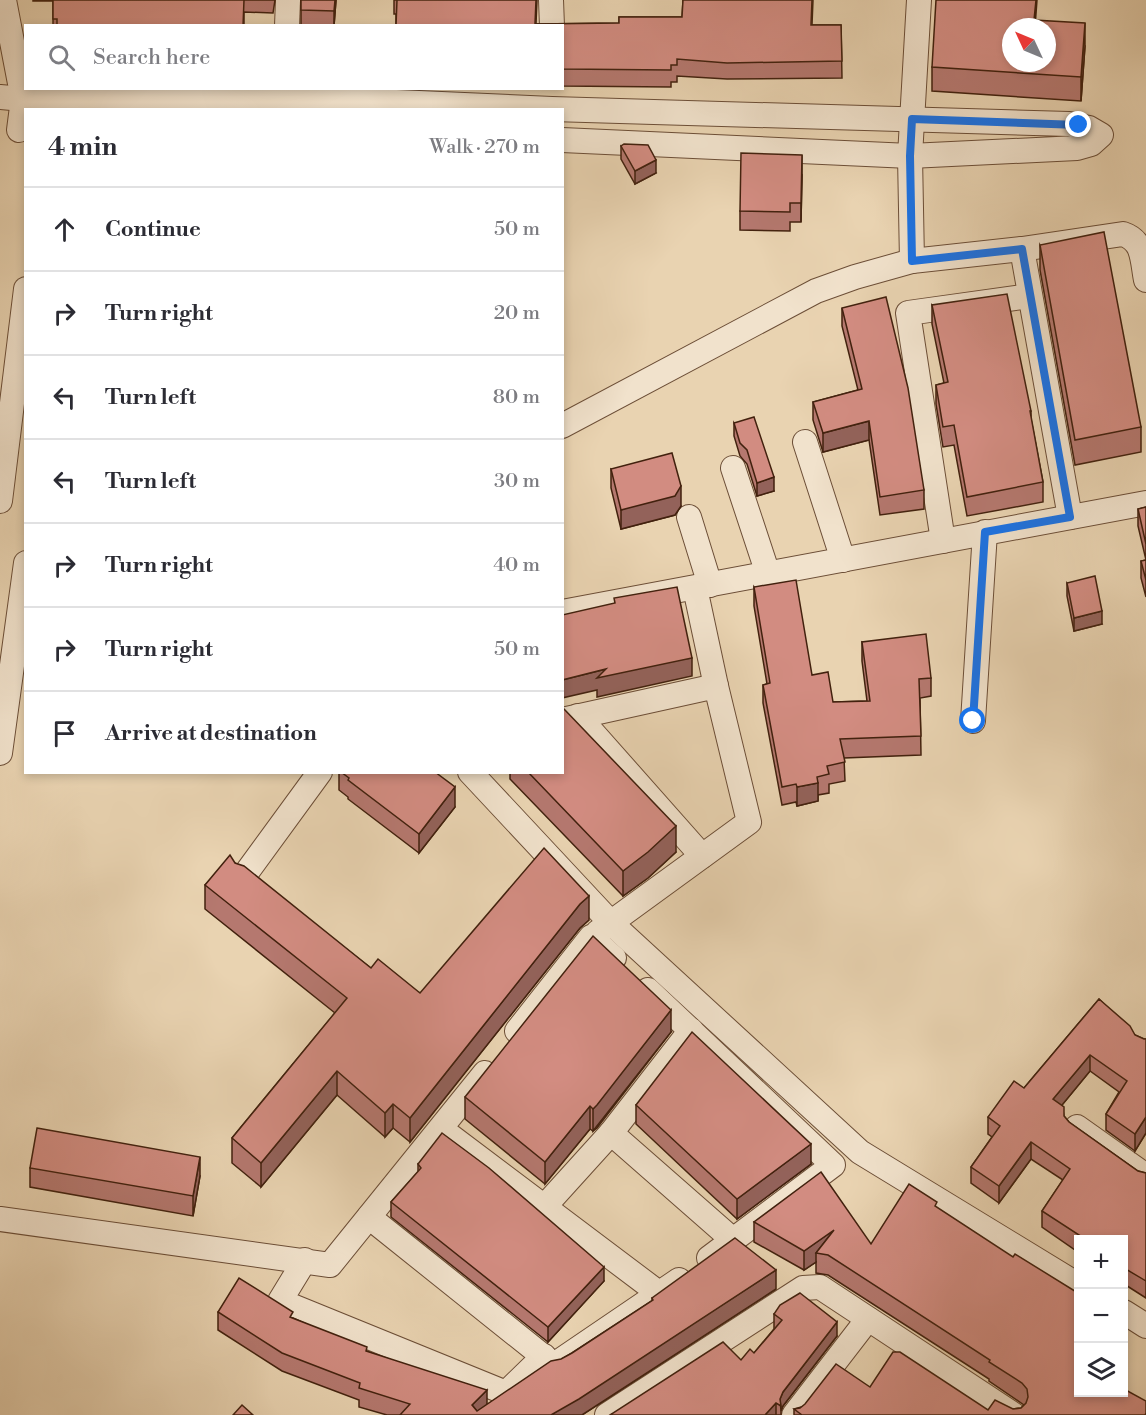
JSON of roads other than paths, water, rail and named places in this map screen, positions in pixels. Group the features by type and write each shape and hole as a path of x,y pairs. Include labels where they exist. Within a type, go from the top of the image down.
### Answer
{"street":[{"path":"4,0 15,129"},
{"path":"287,24 288,0"},
{"path":"552,0 552,24"},
{"path":"912,261 910,156 919,0"},
{"path":"552,90 552,108"},
{"path":"12,98 284,93 535,108"},
{"path":"564,109 1069,124 1089,128 1101,135 1091,144 1077,148 910,156 564,140"},
{"path":"564,425 816,291 912,261 1022,249 1123,234 1133,237 1139,246 1146,280"},
{"path":"1022,249 1070,517"},
{"path":"944,541 908,313 1029,296"},
{"path":"0,501 3,452 24,303"},
{"path":"805,442 843,560"},
{"path":"733,468 768,574"},
{"path":"564,612 1146,503"},
{"path":"0,1219 330,1265 441,1129 591,937 612,924 748,822 716,686 702,586 689,517"},
{"path":"973,721 985,532"},
{"path":"0,753 15,595 24,568"},
{"path":"570,718 716,686"},
{"path":"570,718 702,856"},
{"path":"244,876 319,774"},
{"path":"472,774 612,924 860,1152 1074,1283"},
{"path":"369,1217 554,1365 660,1294 833,1165 591,937"},
{"path":"544,1207 611,1133 691,1030"},
{"path":"1077,1127 1146,1176"},
{"path":"441,1129 660,1294"},
{"path":"611,1133 733,1240"},
{"path":"305,1260 280,1301 506,1393 544,1356"},
{"path":"607,1415 802,1288 820,1287 1014,1415"},
{"path":"1128,1315 1146,1326"},
{"path":"794,1415 868,1319"}]}
